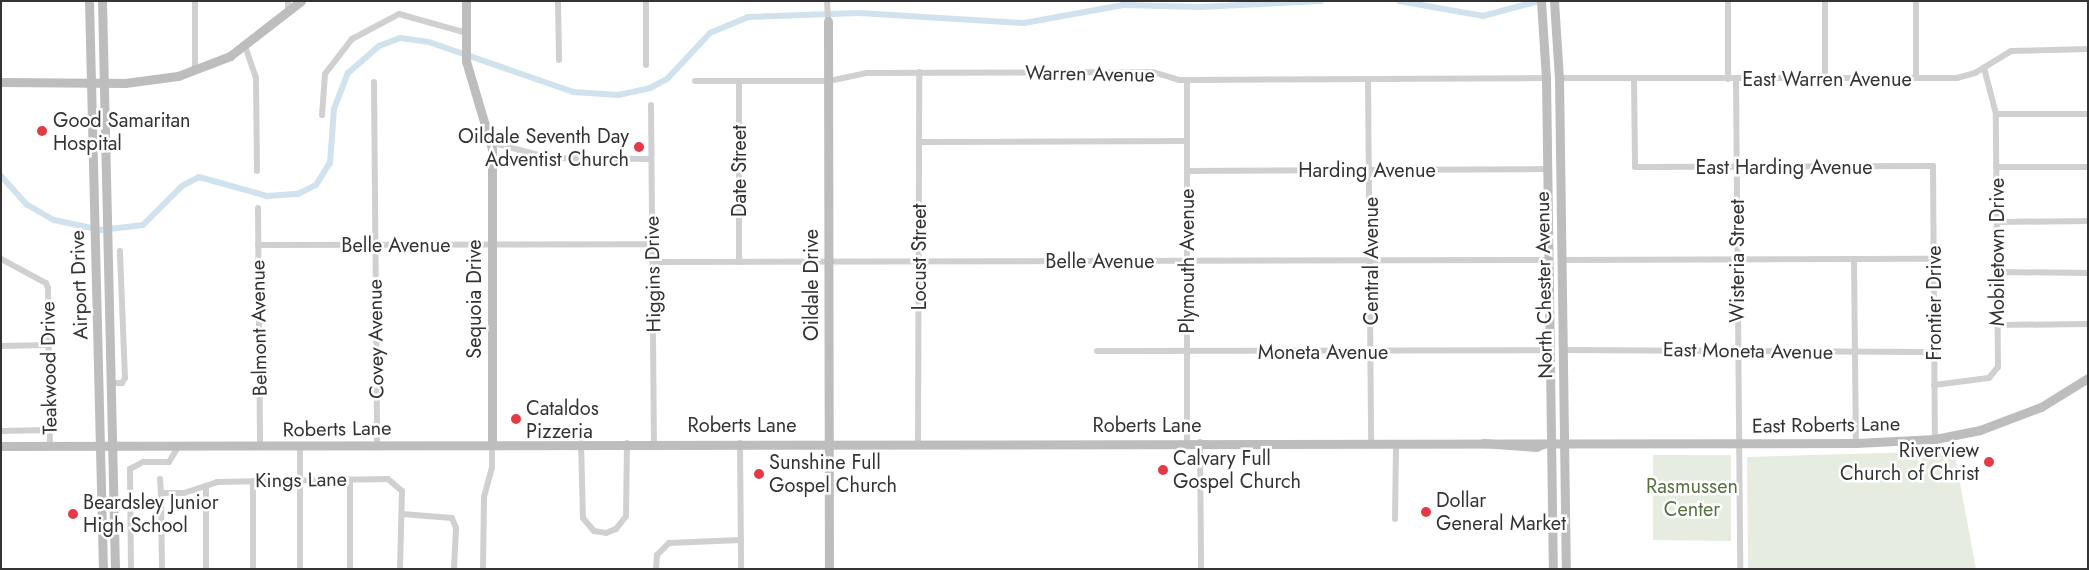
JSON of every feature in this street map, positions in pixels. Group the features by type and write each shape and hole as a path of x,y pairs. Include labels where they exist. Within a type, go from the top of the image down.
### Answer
{"main road":[{"name":"Airport Drive","path":"89,1 103,569"},
{"name":"Airport Drive","path":"102,1 106,223 114,446 115,569"},
{"path":"1,82 159,80 195,71 245,46 302,1"},
{"name":"Sequoia Drive","path":"466,1 466,60 490,142 492,444"},
{"name":"North Chester Avenue","path":"1541,1 1546,78 1549,350 1547,444 1553,569"},
{"name":"North Chester Avenue","path":"1554,6 1560,78 1566,569"},
{"name":"Oildale Drive","path":"828,21 829,569"},
{"path":"1544,52 1553,74 1560,78"},
{"path":"1546,78 1560,104"},
{"path":"1548,316 1562,350"},
{"name":"East Roberts Lane","path":"1547,444 1856,443 1935,439 2020,416 2088,378"},
{"name":"Roberts Lane","path":"1,446 50,444 300,447 740,442 1547,444"}],"street":[{"path":"195,1 195,71"},
{"path":"288,1 288,13"},
{"path":"558,1 559,60"},
{"path":"646,1 646,65"},
{"path":"1728,1 1728,79"},
{"path":"1825,1 1825,79"},
{"path":"1916,1 1916,78"},
{"name":"Oildale Drive","path":"827,3 828,21"},
{"path":"322,115 325,74 352,40 399,14 467,32"},
{"path":"245,46 256,78 257,171"},
{"name":"East Warren Avenue","path":"1560,78 1956,78 1984,68 2019,50 2088,49"},
{"name":"Mobiletown Drive","path":"1934,385 1963,384 1994,374 1997,325 1996,114 1984,68"},
{"name":"Warren Avenue","path":"695,81 829,81 867,72 1153,72 1187,80 1546,78"},
{"name":"Locust Street","path":"918,442 919,72"},
{"name":"East Harding Avenue","path":"1634,79 1635,167 1933,166"},
{"name":"Wisteria Street","path":"1736,79 1740,569"},
{"name":"Plymouth Avenue","path":"1187,80 1187,442"},
{"name":"Central Avenue","path":"1368,80 1371,261 1371,443"},
{"name":"Date Street","path":"739,81 739,262"},
{"name":"Covey Avenue","path":"374,82 377,445"},
{"name":"Higgins Drive","path":"651,105 654,443"},
{"path":"1996,114 2088,114"},
{"path":"919,142 1187,141"},
{"path":"490,142 550,158 651,159"},
{"name":"Frontier Drive","path":"1933,166 1935,439"},
{"path":"1996,167 2088,167"},
{"name":"Harding Avenue","path":"1187,171 1546,168"},
{"name":"Belmont Avenue","path":"258,208 260,447"},
{"path":"1996,222 2088,221"},
{"name":"Belle Avenue","path":"258,245 653,244"},
{"path":"112,383 122,383 125,378 120,251"},
{"name":"Teakwood Drive","path":"1,259 46,283 50,444"},
{"path":"1561,260 1933,259"},
{"name":"Belle Avenue","path":"653,262 1548,260"},
{"path":"1854,260 1856,443"},
{"path":"1997,272 2088,272"},
{"path":"1997,325 2088,324"},
{"path":"1,346 48,345"},
{"name":"Moneta Avenue","path":"1097,351 1371,352 1549,350"},
{"name":"East Moneta Avenue","path":"1562,350 1934,352"},
{"path":"1,430 50,430"},
{"path":"740,442 741,569"},
{"path":"1200,442 1201,569"},
{"path":"581,443 583,518 594,530 606,533 616,529 626,516 627,443"},
{"path":"1395,519 1396,443"},
{"name":"Sequoia Drive","path":"483,569 484,497 492,468 492,444"},
{"path":"131,569 130,469 143,462 169,462 178,446"},
{"path":"300,447 300,569"},
{"path":"160,480 162,569"},
{"path":"350,480 350,569"},
{"name":"Kings Lane","path":"161,493 253,481 350,480 397,482 402,514"},
{"path":"253,481 253,569"},
{"path":"206,486 206,569"},
{"path":"400,569 402,514 452,518 456,528 454,569"},
{"path":"656,569 657,555 668,543 741,540"}],"green space":[{"path":"1954,451 1976,569 1748,569 1747,457"},
{"name":"Rasmussen Center","path":"1653,455 1731,455 1731,541 1653,540"}],"waterway":[{"path":"1,176 26,204 54,220 101,230 143,225 182,186 199,177 267,196 298,194 316,185 330,163 334,109 348,73 379,46 400,38 429,42 573,92 618,95 650,88 667,79 710,33 748,17 859,13 1024,23 1123,5 1200,7 1321,1"},
{"path":"1399,1 1483,16 1539,1"}],"place":[{"name":"Good Samaritan Hospital","path":"42,131"},
{"name":"Oildale Seventh Day Adventist Church","path":"639,147"},
{"name":"Cataldos Pizzeria","path":"516,419"},
{"name":"Riverview Church of Christ","path":"1989,462"},
{"name":"Calvary Full Gospel Church","path":"1163,470"},
{"name":"Sunshine Full Gospel Church","path":"759,474"},
{"name":"Dollar General Market","path":"1426,512"},
{"name":"Beardsley Junior High School","path":"73,514"}]}
